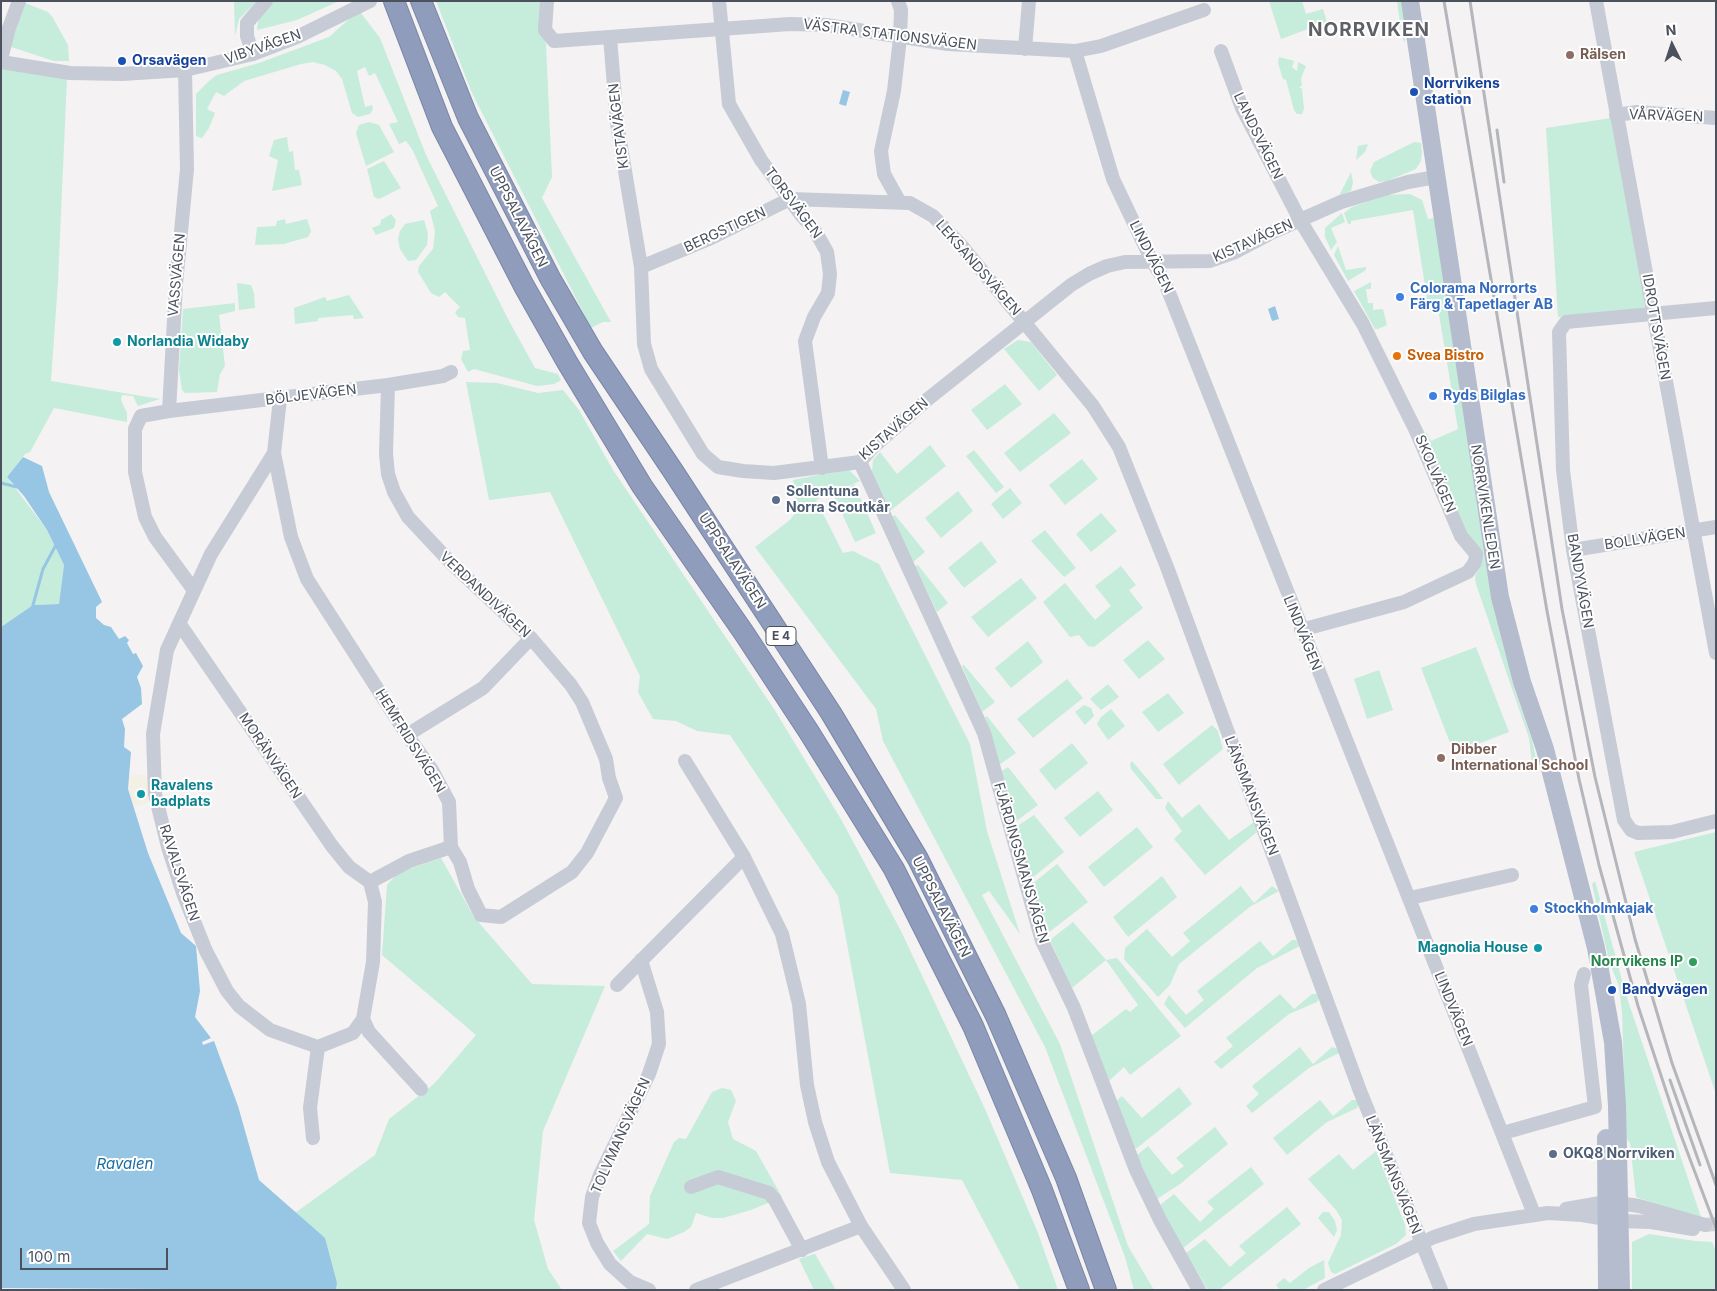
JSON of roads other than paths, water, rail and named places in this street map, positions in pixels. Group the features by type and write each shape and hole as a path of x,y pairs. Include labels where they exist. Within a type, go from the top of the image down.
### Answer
{"highway":[{"name":"UPPSALAVÄGEN","path":"394,1 442,127 524,286 562,354 642,486 788,699 894,869 973,1026 1042,1190 1078,1290"},
{"name":"UPPSALAVÄGEN","path":"421,1 468,118 550,278 592,352 673,471 826,705 918,859 996,1016 1066,1178 1106,1290"}],"main road":[{"name":"NORRVIKENLEDEN","path":"1410,1 1500,597 1522,682 1549,765 1596,948 1613,1042 1617,1106 1608,1290"},
{"name":"NORRVIKENLEDEN","path":"1613,1211 1620,1290"}],"street":[{"path":"1,60 9,28 19,1"},
{"path":"253,54 247,36 247,23 266,1"},
{"name":"VÄSTRA STATIONSVÄGEN","path":"547,1 545,30 554,41 720,28 808,24 948,44 1075,51 1101,46 1204,10"},
{"name":"TORSVÄGEN","path":"720,1 720,28 728,104 761,160 821,240 827,252 830,274 828,293 814,317 805,341 822,468"},
{"path":"898,1 901,10 900,38 894,91 882,151 884,174 899,201"},
{"path":"1025,49 1030,1"},
{"name":"IDROTTSVÄGEN","path":"1596,1 1716,653"},
{"name":"VIBYVÄGEN","path":"1,60 70,73 122,74 185,70 253,54 297,37 368,2"},
{"name":"KISTAVÄGEN","path":"610,37 617,123 641,267 644,344 651,369 703,454 718,466 743,471 774,472 822,468 860,462 872,448 928,400 1071,285 1089,274 1125,262 1190,263 1210,261 1233,253 1300,220 1367,193 1436,177"},
{"name":"LINDVÄGEN","path":"1075,51 1113,179 1152,261 1164,280 1301,630 1503,1133 1541,1213"},
{"name":"LANDSVÄGEN","path":"1221,51 1242,108 1300,220"},
{"name":"VASSVÄGEN","path":"169,411 176,284 188,151 185,70"},
{"name":"VÅRVÄGEN","path":"1616,115 1637,112 1716,118"},
{"name":"BERGSTIGEN","path":"641,267 711,238 790,199 899,201"},
{"name":"LEKSANDSVÄGEN","path":"899,201 910,203 933,216 960,244 1025,323"},
{"name":"SKOLVÄGEN","path":"1300,220 1363,324 1416,431 1461,536 1476,554 1475,562 1468,572 1404,602 1301,630"},
{"path":"1654,313 1716,308"},
{"name":"BANDYVÄGEN","path":"1654,313 1566,322 1559,332 1563,470 1573,550 1623,816 1627,825 1638,833 1672,832 1716,821"},
{"name":"LÄNSMANSVÄGEN","path":"1025,323 1106,423 1129,469 1167,566 1360,1090 1420,1244 1441,1290"},
{"name":"BÖLJEVÄGEN","path":"169,411 388,385 443,376 451,372"},
{"name":"VERDANDIVÄGEN","path":"388,385 386,454 388,474 394,492 408,517 457,570 531,638 560,670 582,702 606,759 609,778 616,798"},
{"name":"RAVALSVÄGEN","path":"280,399 274,453 211,554 193,589 168,650 153,734 155,794 168,847 184,896 206,950 227,991 239,1006 270,1030 318,1047"},
{"path":"169,411 142,416 137,422 135,472 145,517 154,537 193,589"},
{"name":"HEMFRIDSVÄGEN","path":"274,453 291,537 307,579 407,735 432,770 449,802 451,847 460,862 468,889 481,915 501,917 572,872 588,853 616,798"},
{"name":"FJÄRDINGSMANSVÄGEN","path":"860,462 984,733 1042,941 1074,1008 1136,1170 1160,1220 1199,1290"},
{"name":"BOLLVÄGEN","path":"1573,550 1716,528"},
{"name":"MORÄNVÄGEN","path":"178,623 332,846 349,866 370,882"},
{"path":"407,735 483,688 531,638"},
{"path":"685,761 744,857 782,934 799,1004 807,1085 815,1122 828,1162 861,1226 904,1290"},
{"path":"313,1138 310,1108 318,1047 352,1033 363,1019 373,962 375,902 370,882 409,861 451,847"},
{"path":"617,985 744,857"},
{"path":"1410,898 1512,875"},
{"name":"TOLVMANSVÄGEN","path":"641,960 657,1012 659,1044 649,1074 600,1175 592,1197 589,1222 597,1243 610,1264 630,1282 649,1290"},
{"path":"1503,1133 1595,1107 1581,984 1584,974"},
{"path":"363,1019 369,1032 422,1089"},
{"path":"691,1187 718,1177 770,1193 802,1250"},
{"path":"1324,1290 1420,1244 1474,1224 1541,1213 1613,1211 1639,1206 1706,1226 1691,1230 1651,1222 1613,1211"},
{"path":"696,1290 861,1226"}],"water":[{"path":"843,90 850,92 846,106 839,104"},
{"path":"1275,306 1279,319 1272,321 1268,309"},
{"name":"Ravalen","path":"23,457 42,466 49,492 102,602 96,607 96,618 104,625 111,627 119,639 125,636 129,640 127,643 133,654 136,653 143,666 137,677 141,688 142,704 122,719 125,729 124,747 131,752 128,789 148,853 181,933 196,946 200,991 195,1017 211,1038 202,1042 203,1045 214,1041 238,1106 259,1180 325,1238 337,1283 336,1290 1,1288 1,627 33,605 59,604 64,565 47,530 24,496 7,477"}],"waterway":[{"name":"Ravalen","path":"1,483 17,487"},
{"name":"Ravalen","path":"33,605 43,569 57,543"}],"tunnel":[{"path":"1705,1225 1716,1224"}],"railway":[{"path":"1444,1 1547,611 1579,779 1599,865 1638,1006 1679,1130 1716,1228"},
{"path":"1470,1 1562,609 1595,777 1635,939 1672,1063 1716,1185"},
{"path":"1497,130 1504,182"},
{"path":"1670,1080 1700,1165"}],"place":[{"name":"Rälsen","path":"1570,55"},
{"name":"Orsavägen","path":"122,61"},
{"name":"Norrvikens station","path":"1414,92"},
{"name":"Colorama Norrorts Färg & Tapetlager AB","path":"1400,297"},
{"name":"Norlandia Widaby","path":"117,342"},
{"name":"Svea Bistro","path":"1397,356"},
{"name":"Ryds Bilglas","path":"1433,396"},
{"name":"Sollentuna Norra Scoutkår","path":"776,500"},
{"name":"Dibber International School","path":"1441,758"},
{"name":"Ravalens badplats","path":"141,794"},
{"name":"Stockholmkajak","path":"1534,909"},
{"name":"Magnolia House","path":"1538,948"},
{"name":"Norrvikens IP","path":"1693,962"},
{"name":"Bandyvägen","path":"1612,990"},
{"name":"OKQ8 Norrviken","path":"1553,1154"}],"district":[{"name":"NORRVIKEN","path":"1369,30"}]}
